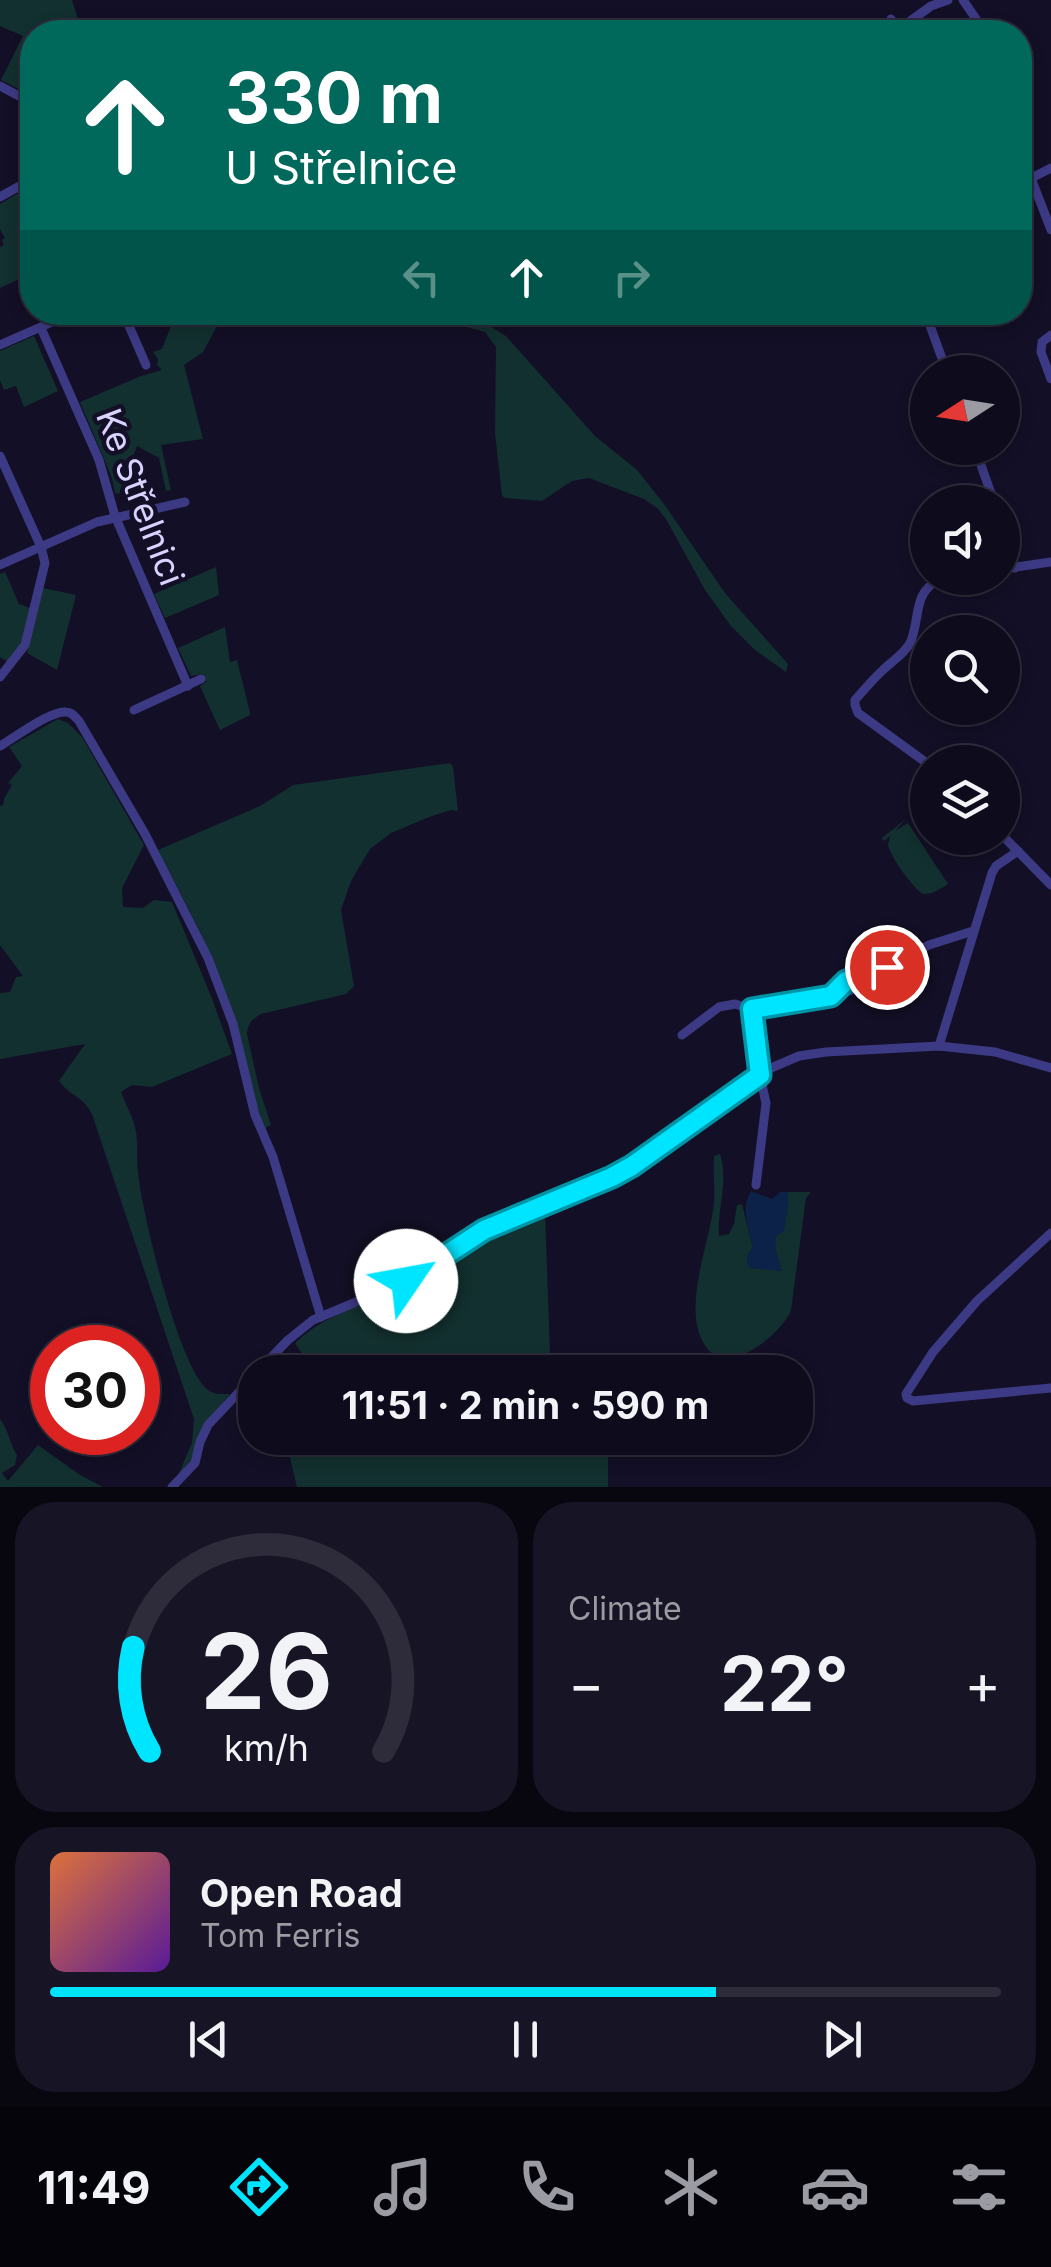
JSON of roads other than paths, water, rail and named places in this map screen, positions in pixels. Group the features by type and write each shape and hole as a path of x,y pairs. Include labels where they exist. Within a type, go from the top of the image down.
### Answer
{"street":[{"path":"913,20 931,6 948,0"},
{"path":"1032,181 1051,230"},
{"path":"0,346 48,325"},
{"path":"128,325 146,365"},
{"path":"930,325 941,355"},
{"name":"Ke Střelnici","path":"41,328 188,686"},
{"path":"1051,335 1042,342 1041,352 1051,379"},
{"path":"0,456 45,563 26,646 4,664 0,677"},
{"path":"0,565 115,516 185,502"},
{"path":"1020,567 1051,562"},
{"path":"910,751 858,713 854,704 910,642 922,595"},
{"path":"134,710 202,679"},
{"path":"0,746 55,714 72,714 145,834 208,958 233,1024 255,1115 276,1168 320,1316"},
{"path":"1020,853 1048,882"},
{"path":"940,1046 992,873 1012,855"},
{"path":"1048,882 1051,866"},
{"path":"682,1035 719,1007 735,1004 752,1009 831,996 846,981 887,967 929,945 974,932"},
{"path":"752,1009 766,1102 756,1185"},
{"path":"274,1355 320,1316 404,1282 484,1230 632,1166 783,1062 812,1054 940,1046 996,1052 1051,1068"},
{"path":"1051,1233 978,1300 934,1352 906,1394 913,1400 1051,1388"},
{"path":"172,1487 195,1462 208,1425 238,1393"}],"water":[{"path":"751,1191 772,1199 787,1192 784,1231 775,1237 782,1271 750,1268 747,1263 753,1247 746,1212"}]}
